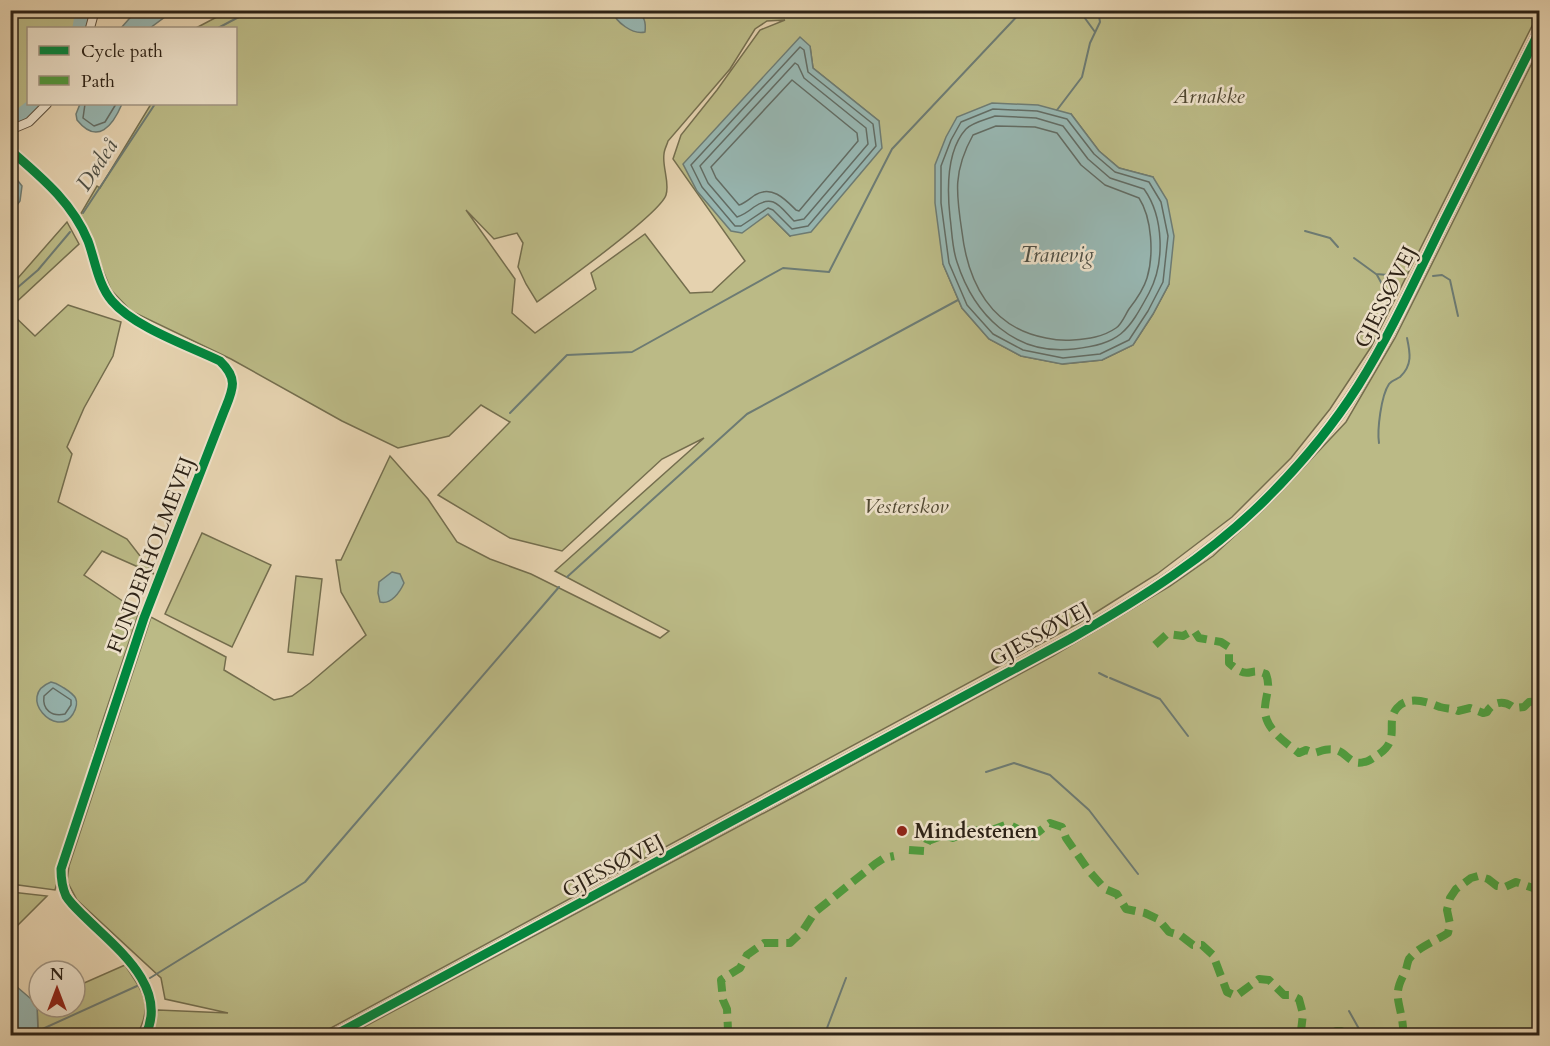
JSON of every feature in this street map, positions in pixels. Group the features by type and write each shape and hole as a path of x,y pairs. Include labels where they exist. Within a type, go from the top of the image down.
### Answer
{"street":[{"path":"90,27 93,10"},
{"name":"GJESSØVEJ","path":"333,1035 541,926 1124,609 1180,572 1232,531 1266,500 1297,466 1330,426 1357,387 1389,334 1539,30"},
{"path":"10,130 29,122 46,105"},
{"name":"FUNDERHOLMEVEJ","path":"10,150 61,197 73,213 87,240 104,290 111,300 137,321 220,361 230,370 233,382 228,403 144,618 61,869 61,881 68,899 134,966 147,988 152,1004 152,1017 145,1035"}],"green space":[{"path":"230,10 1539,11 1371,347 1330,409 1291,458 1232,517 1157,574 1079,623 318,1035 146,1035 158,1010 228,1013 165,999 161,978 77,900 67,881 69,866 151,617 226,657 224,670 274,700 292,696 366,635 341,592 336,560 341,560 390,456 428,499 457,542 490,559 531,574 660,638 669,631 555,571 704,438 662,459 562,551 510,538 438,495 510,422 481,405 449,436 398,448 342,421 231,359 131,311 111,290 80,215 97,186 100,188 150,105 237,105 237,27 198,27","holes":["785,20 760,30 681,135 673,159 745,261 712,292 690,293 645,234 591,273 596,289 535,333 512,313 515,279 466,210 494,239 517,233 523,243 518,267 537,302 608,250 660,204 667,190 664,151 668,141 730,69 755,29 767,21","810,46 813,68 879,121 790,236 768,214","1071,114 1099,151 1119,168 1153,177 1169,284 1133,345 1102,360 1063,364 1021,356 989,339 962,308 943,264"]},
{"path":"10,11 79,11 76,27 27,27 27,105 29,105 20,111 11,112"},
{"path":"1539,49 1539,1035 347,1036 1053,656 1170,586 1213,556 1268,505 1346,422 1395,338"},
{"path":"67,222 79,244 11,307 11,286"},
{"path":"68,305 121,322 113,356 84,408 67,447 72,454 58,502 127,539 154,574 102,551 84,575 139,612 99,732 55,890 11,884 10,312 35,336"},
{"path":"202,533 271,565 232,647 165,614"},
{"path":"296,576 322,579 313,655 288,652"},
{"path":"10,892 47,896 11,932"},
{"path":"125,965 144,999 145,1014 137,1035 36,1036 38,1019 87,1019 87,982"}],"water":[{"path":"136,10 200,11 165,17 151,27 122,27"},
{"path":"613,11 631,11 641,15 644,18 645,32 635,32 625,27"},
{"path":"800,37 810,46 813,68 879,121 882,148 811,232 790,236 768,214 742,233 731,231 697,191 683,164"},
{"name":"Tranevig","path":"992,103 1038,105 1071,114 1099,151 1119,168 1153,177 1167,200 1174,236 1169,284 1133,345 1102,360 1062,364 1021,356 989,339 962,308 943,264 935,203 935,165 957,117"},
{"path":"80,105 121,105 109,125 98,132 85,128 77,120 76,114"},
{"path":"11,172 22,186 20,201 11,213"},
{"path":"392,572 400,574 404,583 398,594 391,600 380,602 379,582"},
{"path":"51,682 58,684 76,698 77,705 73,714 66,721 58,722 50,719 42,713 38,705 37,697 41,688"},
{"path":"10,981 27,995 27,1019 38,1019 38,1031 36,1035 11,1035"}],"waterway":[{"path":"80,27 83,10"},
{"name":"Dødeå","path":"220,27 252,10"},
{"path":"510,413 567,355 632,352 783,268 829,272 892,149 1023,10"},
{"path":"1079,10 1095,32"},
{"path":"1057,110 1082,77 1090,43 1100,22 1098,10"},
{"path":"10,118 19,117 35,105"},
{"name":"Dødeå","path":"83,213 154,105"},
{"path":"1305,231 1330,238 1338,247"},
{"name":"Dødeå","path":"10,294 38,270 70,232"},
{"path":"1354,258 1376,274 1388,275"},
{"path":"1377,275 1383,286"},
{"path":"1433,276 1442,275 1450,280 1458,316"},
{"path":"567,577 747,414 958,300"},
{"path":"1379,443 1380,413 1386,389 1390,383 1400,377 1409,363 1407,338"},
{"path":"150,978 305,882 559,587"},
{"path":"1099,673 1107,677"},
{"path":"1110,678 1160,699 1188,736"},
{"path":"986,772 1014,763 1050,775 1089,810 1138,874"},
{"path":"824,1036 846,978"},
{"path":"38,1031 137,986"},
{"path":"1349,1011 1363,1036"}],"marked path":[{"path":"1155,645 1167,634 1183,636 1192,631 1199,638 1221,642 1229,647 1229,663 1236,669 1245,673 1266,674 1268,687 1265,715 1271,728 1282,739 1299,753 1306,750 1314,753 1333,749 1352,761 1360,763 1372,759 1389,744 1393,714 1397,708 1407,702 1424,702 1458,711 1470,708 1483,713 1499,703 1514,708 1524,707 1529,702 1540,701"},
{"path":"909,850 924,851 928,841 944,835 953,838 969,830 989,831 1008,824 1027,838 1032,837 1050,823 1062,827 1066,838 1089,871 1105,889 1117,894 1126,909 1145,913 1158,919 1169,932 1180,935 1193,945 1202,945 1213,955 1227,992 1236,996 1259,979 1269,980 1284,995 1291,995 1299,999 1303,1014 1302,1036"},
{"path":"731,1036 728,1030 727,1009 723,1000 721,980 740,968 747,955 764,943 790,943 802,932 815,912 875,864 884,858 894,856"},
{"path":"1403,1036 1398,999 1399,985 1409,959 1422,948 1448,933 1450,924 1447,910 1450,898 1456,889 1471,878 1478,876 1488,879 1497,886 1505,887 1516,882 1536,889 1540,888"},
{"path":"1334,1036 1336,1031 1341,1031 1342,1036"}],"cycle path":[{"path":"333,1036 1070,639 1173,575 1244,520 1291,473 1315,445 1358,386 1402,307 1540,30"},
{"path":"10,150 55,191 73,214 88,241 103,288 112,301 148,327 220,361 232,380 229,399 144,618 61,869 63,886 68,899 124,955 136,969 145,985 150,1001 151,1018 145,1036"}],"place":[{"name":"Mindestenen","path":"902,831"}],"park label":[{"name":"Arnakke","path":"1209,96"},
{"name":"Vesterskov","path":"906,506"}]}
